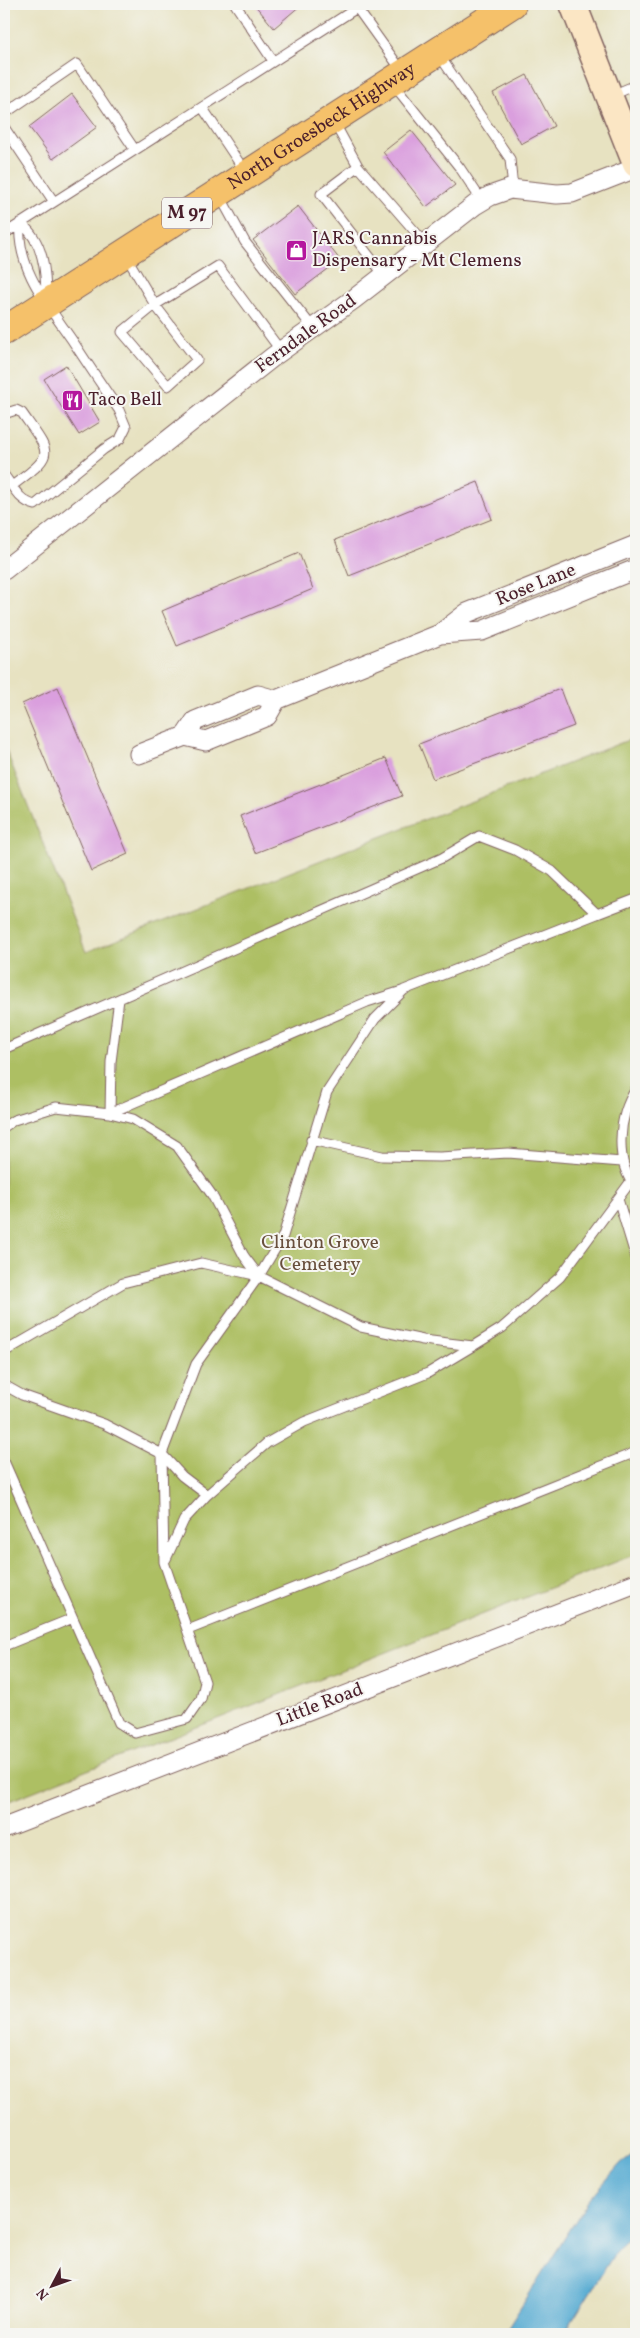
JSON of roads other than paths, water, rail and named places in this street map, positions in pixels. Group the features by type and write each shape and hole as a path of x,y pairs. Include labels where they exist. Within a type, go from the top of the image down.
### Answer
{"main road":[{"name":"North Groesbeck Highway","path":"5,328 46,304 512,4"},
{"path":"573,4 636,166"}],"street":[{"name":"Ferndale Road","path":"4,570 281,351 482,201 513,189 557,194 572,193 636,166"},
{"name":"Rose Lane","path":"139,754 185,736 195,721 258,695 276,700 440,634 467,613 636,545"},
{"name":"Rose Lane","path":"440,634 482,631 636,569"},
{"name":"Little Road","path":"4,1828 636,1582"}],"lane":[{"path":"235,4 273,61"},
{"path":"4,234 358,5 398,78 482,201"},
{"path":"437,53 510,159 513,189"},
{"path":"4,114 77,64 135,150"},
{"path":"610,96 636,85"},
{"path":"202,107 247,175"},
{"path":"333,120 358,166 425,243"},
{"path":"4,127 54,202"},
{"path":"358,166 321,194 384,275"},
{"path":"219,193 245,242 313,328"},
{"path":"4,475 25,502 35,505 104,449 120,439 126,427 119,410 46,304 31,278 19,239 20,223"},
{"path":"20,223 32,232 46,269 46,304"},
{"path":"124,254 155,305 197,360 168,386 122,332 155,305 218,266 281,351"},
{"path":"4,414 16,410 22,413 44,444 45,453 44,460 39,466 12,486"},
{"path":"4,1048 442,858 479,836 515,850 552,870 596,914"},
{"path":"110,1113 367,1002 404,990 636,899"},
{"path":"4,1461 119,1723 135,1733 187,1719 201,1699 205,1682 164,1562 162,1454 196,1364 259,1276 283,1236 327,1092 376,1019 404,990"},
{"path":"110,1113 111,1062 119,998"},
{"path":"164,1562 184,1520 207,1495 267,1444 304,1422 428,1373 502,1328 560,1277 618,1199 633,1185 622,1162 622,1128 631,1097 636,1089"},
{"path":"4,1127 14,1120 56,1107 110,1113 133,1119 177,1146 212,1195 244,1256 259,1276"},
{"path":"311,1140 382,1156 440,1157 508,1153 622,1162"},
{"path":"618,1199 636,1258"},
{"path":"4,1352 122,1283 201,1263 259,1276 361,1327 424,1340 473,1346"},
{"path":"4,1386 22,1395 104,1424 162,1454 182,1476 207,1495"},
{"path":"188,1630 636,1452"},
{"path":"4,1646 73,1618"}],"water":[{"path":"636,2152 636,2228 613,2256 564,2334 504,2334 588,2201 621,2163"}],"place":[{"name":"JARS Cannabis Dispensary - Mt Clemens","path":"296,250"},
{"name":"Taco Bell","path":"72,400"}],"park label":[{"name":"Clinton Grove Cemetery","path":"320,1254"}]}
